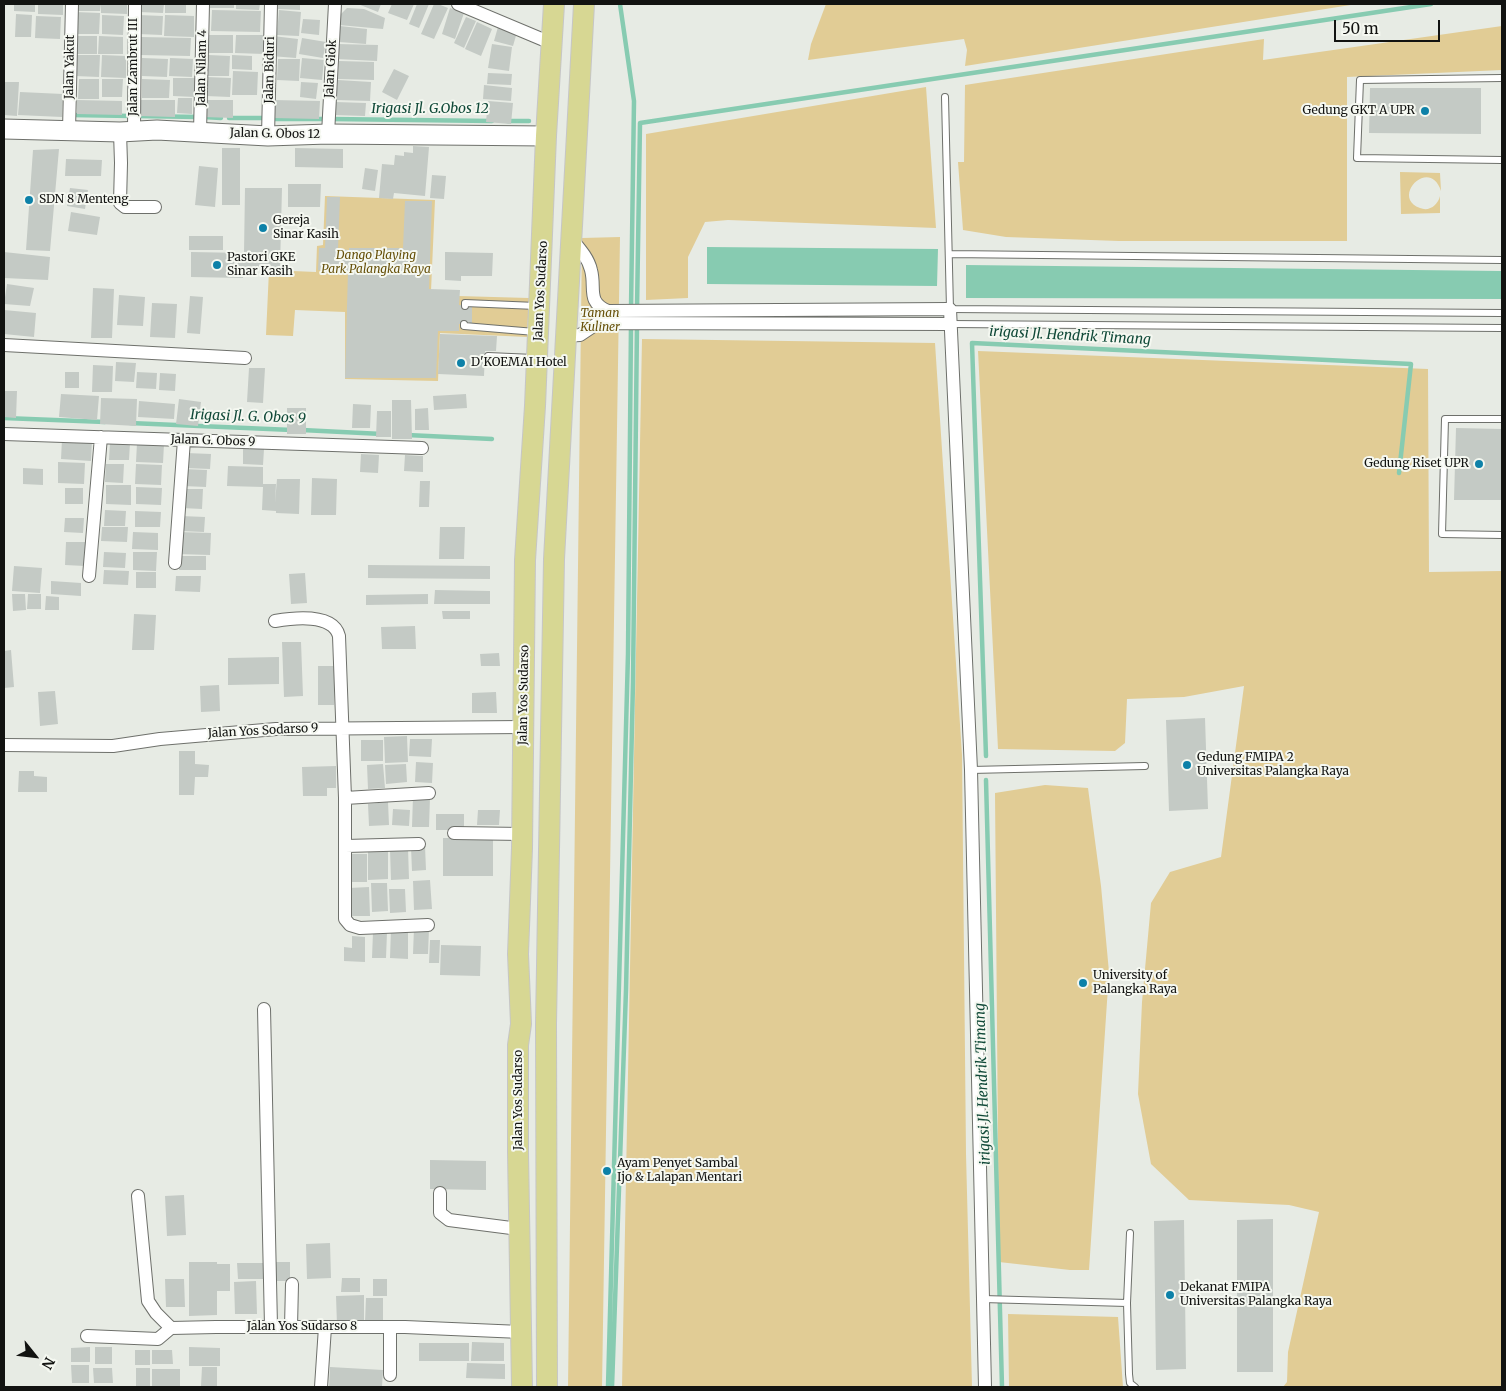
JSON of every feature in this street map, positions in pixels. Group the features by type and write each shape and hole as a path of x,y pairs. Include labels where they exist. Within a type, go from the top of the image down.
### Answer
{"main road":[{"name":"Jalan Yos Sudarso","path":"522,1387 518,1045 521,1024 518,954 522,834 525,560 554,4"},
{"path":"547,1387 546,1024 554,559 584,4"},
{"path":"521,1024 546,1024"}],"street":[{"name":"Jalan Yakut","path":"69,130 72,4"},
{"name":"Jalan Zambrut III","path":"135,4 127,131 121,163 120,203 125,206 155,207"},
{"name":"Jalan Nilam 4","path":"200,132 203,4"},
{"name":"Jalan Biduri","path":"268,136 271,4"},
{"name":"Jalan Giok","path":"328,134 335,4"},
{"path":"458,4 551,43"},
{"name":"Jalan G. Obos 12","path":"4,129 200,132 268,136 328,134 546,136"},
{"path":"570,237 583,252 591,270 594,299 598,307 608,311 950,308 971,770 988,1299 985,1387"},
{"path":"566,336 580,334 598,323 950,324"},
{"path":"4,345 245,358"},
{"name":"Jalan G. Obos 9","path":"4,434 422,448"},
{"path":"89,576 101,437"},
{"path":"175,563 184,440"},
{"path":"275,621 296,618 319,620 328,623 338,631 346,798 345,919 350,925 360,928 428,925"},
{"name":"Jalan Yos Sodarso 9","path":"4,745 102,746 276,729 523,727"},
{"path":"346,798 428,793"},
{"path":"454,833 522,834"},
{"path":"346,846 419,844"},
{"path":"264,1009 271,1326"},
{"path":"440,1193 440,1214 449,1220 519,1229"},
{"path":"138,1196 148,1300 171,1328"},
{"path":"291,1326 292,1284"},
{"name":"Jalan Yos Sudarso 8","path":"87,1336 158,1339 171,1328 271,1326 390,1327 521,1332"},
{"path":"321,1387 325,1327"},
{"path":"390,1327 390,1374"}],"lane":[{"path":"1502,78 1360,80 1357,158 1502,160"},
{"path":"945,97 950,308 1502,312"},
{"path":"949,254 1502,260"},
{"path":"465,306 465,303 539,306"},
{"path":"464,324 464,326 538,332"},
{"path":"950,324 1502,328"},
{"path":"488,356 537,358"},
{"path":"1502,419 1445,419 1442,534 1502,534"},
{"path":"971,770 1145,766"},
{"path":"1130,1234 1127,1303 1129,1374 1130,1383 1135,1387"},
{"path":"988,1299 1127,1303"}],"green space":[{"path":"826,4 1357,4 965,66 967,50 964,39 808,60 811,44"},
{"path":"1502,26 1502,70 1347,77 1347,241 1119,241 1006,237 963,230 958,162 964,162 965,85 1264,39 1263,60"},
{"path":"926,87 936,228 728,220 705,222 688,257 688,298 646,300 646,134"},
{"path":"1400,172 1440,173 1441,191 1436,181 1429,177 1422,178 1415,182 1409,196 1412,203 1420,208 1427,209 1435,205 1440,196 1440,213 1401,214"},
{"name":"Dango Playing Park Palangka Raya","path":"325,196 435,200 431,291 458,296 529,298 527,337 440,333 438,381 345,379 345,312 295,310 293,336 266,335 269,270 316,272 317,246 323,245"},
{"name":"Taman Kuliner","path":"620,237 602,1387 568,1387 582,238"},
{"path":"642,339 935,343 962,755 966,1154 972,1387 622,1387"},
{"path":"978,351 1428,369 1429,572 1502,571 1502,1387 1283,1387 1287,1382 1288,1352 1319,1212 1289,1205 1189,1200 1151,1164 1138,1094 1142,1002 1151,903 1170,872 1221,857 1244,686 1184,697 1127,699 1125,743 1115,751 998,749"},
{"path":"1045,785 1088,788 1101,886 1109,972 1089,1270 1070,1270 999,1262 995,793"},
{"path":"1008,1314 1118,1317 1123,1387 1009,1387"}],"shaded area":[{"path":"707,247 938,249 937,286 707,284"},
{"path":"966,265 1502,271 1502,299 966,298"}],"building":[{"path":"14,4 35,4 35,12 14,11"},
{"path":"38,4 63,4 63,15 38,14"},
{"path":"75,4 101,4 100,11 75,11"},
{"path":"101,4 127,4 127,14 101,13"},
{"path":"139,4 164,4 163,13 139,12"},
{"path":"165,4 186,4 186,13 165,13"},
{"path":"208,4 234,4 234,8 208,8"},
{"path":"236,4 260,4 259,10 236,9"},
{"path":"278,4 300,4 300,10 278,9"},
{"path":"358,4 381,4 378,12"},
{"path":"392,4 414,4 407,20 388,13"},
{"path":"417,4 429,4 419,28 409,24"},
{"path":"434,4 448,8 434,39 421,34"},
{"path":"347,8 364,9 385,18 383,29 339,25 339,16"},
{"path":"450,8 464,13 455,39 442,34"},
{"path":"212,10 261,11 260,32 211,31"},
{"path":"279,10 301,12 299,36 277,35"},
{"path":"75,12 100,13 99,34 74,34"},
{"path":"16,14 32,15 31,37 15,37"},
{"path":"102,15 124,16 123,35 102,34"},
{"path":"138,15 163,16 162,35 138,34"},
{"path":"165,15 194,16 194,37 164,36"},
{"path":"36,16 61,17 60,39 35,38"},
{"path":"466,17 476,21 464,48 454,43"},
{"path":"303,19 320,20 319,35 301,33"},
{"path":"477,22 492,29 481,56 465,49"},
{"path":"340,26 367,29 366,44 339,42"},
{"path":"498,27 517,32 513,46 494,41"},
{"path":"208,35 233,35 233,53 208,53"},
{"path":"236,35 265,35 264,54 235,53"},
{"path":"76,36 97,36 97,54 76,54"},
{"path":"99,36 123,37 123,54 98,54"},
{"path":"273,36 298,39 296,58 271,56"},
{"path":"141,37 191,38 190,56 140,55"},
{"path":"302,38 326,42 323,58 299,54"},
{"path":"337,44 378,45 377,61 336,59"},
{"path":"492,44 512,47 509,71 488,68"},
{"path":"75,55 100,55 99,77 75,76"},
{"path":"102,55 126,56 126,78 101,77"},
{"path":"208,55 230,56 229,76 208,76"},
{"path":"232,55 252,56 252,70 232,69"},
{"path":"142,58 168,59 167,77 142,76"},
{"path":"170,58 193,59 192,77 169,76"},
{"path":"302,58 324,60 322,80 300,78"},
{"path":"278,59 300,59 299,81 277,80"},
{"path":"339,61 374,62 374,80 338,79"},
{"path":"394,69 409,76 397,100 382,92"},
{"path":"233,71 258,72 257,95 232,95"},
{"path":"488,73 512,74 511,85 487,84"},
{"path":"206,77 231,78 230,97 206,96"},
{"path":"173,78 196,78 195,97 173,96"},
{"path":"79,79 99,79 99,99 78,99"},
{"path":"102,79 123,79 122,97 102,97"},
{"path":"142,79 170,80 169,98 142,98"},
{"path":"338,80 371,82 370,101 336,100"},
{"path":"4,82 19,82 17,116 4,115"},
{"path":"301,82 318,83 316,99 300,97"},
{"path":"484,85 512,88 511,101 483,99"},
{"name":"Gedung GKT A UPR","path":"1370,88 1481,88 1481,134 1369,133"},
{"path":"20,92 63,94 62,117 18,115"},
{"path":"178,98 192,98 192,114 177,113"},
{"path":"77,100 122,101 122,115 77,114"},
{"path":"140,100 175,100 175,117 140,116"},
{"path":"205,100 233,100 233,118 204,117"},
{"path":"273,100 320,101 319,119 273,118"},
{"path":"488,101 513,103 511,124 486,122"},
{"path":"335,102 366,103 365,116 334,115"},
{"path":"413,146 429,147 425,196 394,193 393,199 379,198 382,164 394,165 395,155 404,156 404,152 413,153"},
{"path":"222,148 240,148 240,205 222,205"},
{"path":"295,148 343,149 343,168 295,167"},
{"path":"59,149 50,251 26,250 33,150"},
{"path":"66,159 102,160 101,176 65,176"},
{"path":"199,166 218,168 215,207 195,205"},
{"path":"365,168 378,170 375,191 362,189"},
{"path":"432,175 446,176 444,199 430,198"},
{"path":"288,184 321,184 320,207 288,207"},
{"path":"70,188 88,190 85,209 67,206"},
{"name":"Gereja Sinar Kasih","path":"245,188 282,188 280,268 243,267 243,278 191,277 191,252 244,253"},
{"path":"327,197 340,197 338,249 349,250 349,248 403,248 405,201 432,201 429,289 460,290 459,305 472,306 472,324 459,324 459,331 438,331 436,378 345,378 348,271 318,270 319,248 325,248"},
{"path":"71,212 100,217 97,235 68,231"},
{"path":"189,236 223,236 223,250 189,250"},
{"path":"4,252 50,257 48,280 4,278"},
{"path":"445,252 493,253 492,276 461,276 461,281 445,280"},
{"path":"7,284 34,288 30,306 4,304"},
{"path":"93,288 114,289 112,338 91,338"},
{"path":"119,295 145,297 143,326 117,325"},
{"path":"190,296 203,297 200,334 187,333"},
{"path":"152,303 177,304 175,338 150,337"},
{"path":"4,310 36,313 34,337 4,334"},
{"name":"D'KOEMAI Hotel","path":"440,334 497,336 496,351 485,351 484,376 438,374"},
{"path":"116,362 136,363 134,382 115,381"},
{"path":"93,365 113,366 112,392 92,392"},
{"path":"249,368 265,368 263,403 247,402"},
{"path":"65,372 79,372 79,388 65,388"},
{"path":"137,372 157,373 156,389 136,388"},
{"path":"160,373 176,374 175,391 159,390"},
{"path":"4,391 17,391 16,418 4,417"},
{"path":"61,394 99,396 97,420 59,417"},
{"path":"466,394 467,408 434,410 433,396"},
{"path":"101,398 137,399 136,426 100,424"},
{"path":"179,399 201,402 198,426 176,424"},
{"path":"392,400 411,400 412,439 392,439"},
{"path":"139,401 175,404 174,419 138,417"},
{"path":"353,404 371,405 370,428 352,428"},
{"path":"287,408 306,408 306,434 287,434"},
{"path":"428,408 429,430 415,430 415,409"},
{"path":"377,411 391,411 391,437 376,437"},
{"name":"Gedung Riset UPR","path":"1456,428 1502,429 1502,500 1454,500"},
{"path":"62,439 92,440 91,461 61,459"},
{"path":"110,442 130,443 129,460 109,460"},
{"path":"137,443 164,444 163,463 136,462"},
{"path":"243,449 264,449 263,465 243,464"},
{"path":"186,453 211,454 210,469 185,468"},
{"path":"361,454 379,455 378,473 360,472"},
{"path":"405,455 423,456 423,472 404,471"},
{"path":"58,462 85,463 84,484 58,483"},
{"path":"106,464 124,464 123,483 105,482"},
{"path":"136,464 162,465 161,485 135,484"},
{"path":"228,466 263,467 263,484 276,484 275,503 277,479 300,479 299,514 262,510 263,487 227,486"},
{"path":"23,468 43,469 43,485 23,484"},
{"path":"184,469 207,470 206,487 183,486"},
{"path":"312,478 337,479 336,515 311,515"},
{"path":"420,481 430,481 429,507 419,507"},
{"path":"106,485 131,485 131,505 106,504"},
{"path":"136,487 162,488 161,505 136,504"},
{"path":"65,488 83,488 83,504 65,504"},
{"path":"183,489 203,489 202,509 182,508"},
{"path":"105,510 126,511 125,526 104,526"},
{"path":"135,511 161,512 160,527 135,527"},
{"path":"181,516 205,517 204,532 181,531"},
{"path":"65,518 84,518 83,533 64,532"},
{"path":"102,527 128,527 127,542 101,541"},
{"path":"440,527 465,527 464,559 439,559"},
{"path":"133,532 158,533 158,550 132,549"},
{"path":"178,532 211,533 210,555 177,554"},
{"path":"66,542 86,542 85,566 65,565"},
{"path":"104,552 126,553 125,568 103,567"},
{"path":"133,552 157,552 156,571 133,570"},
{"path":"179,556 206,556 206,570 179,570"},
{"path":"368,565 490,566 490,579 368,578"},
{"path":"14,566 42,568 40,593 12,591"},
{"path":"104,570 129,571 128,585 103,584"},
{"path":"136,572 156,572 156,588 136,588"},
{"path":"305,573 307,603 291,604 289,574"},
{"path":"176,576 201,576 200,592 175,591"},
{"path":"51,581 81,583 81,596 51,594"},
{"path":"435,590 490,591 490,604 434,604"},
{"path":"12,594 25,594 26,610 13,611"},
{"path":"28,594 41,594 41,609 27,609"},
{"path":"428,594 428,604 366,605 366,595"},
{"path":"46,596 59,597 59,610 45,610"},
{"path":"442,611 470,611 470,619 443,619"},
{"path":"134,614 156,615 154,650 132,650"},
{"path":"415,626 416,649 382,649 381,627"},
{"path":"282,642 301,642 303,696 284,697"},
{"path":"11,650 14,687 4,688 4,651"},
{"path":"499,653 500,666 481,666 480,654"},
{"path":"279,657 279,684 228,685 228,658"},
{"path":"318,666 334,666 334,705 318,705"},
{"path":"219,685 220,711 201,712 200,686"},
{"path":"55,691 58,724 40,726 38,692"},
{"path":"496,692 497,713 472,713 472,693"},
{"name":"Gedung FMIPA 2 Universitas Palangka Raya","path":"1205,718 1208,809 1169,811 1166,720"},
{"path":"407,736 408,762 385,763 384,737"},
{"path":"410,739 432,739 431,757 409,756"},
{"path":"361,740 383,740 383,761 361,761"},
{"path":"179,751 195,751 195,764 209,765 208,777 195,777 194,795 179,795"},
{"path":"416,762 433,763 432,783 415,782"},
{"path":"383,764 385,788 368,789 367,765"},
{"path":"406,764 407,782 386,784 385,765"},
{"path":"336,766 336,788 327,788 327,796 303,796 302,767"},
{"path":"19,771 34,771 34,776 47,777 47,792 18,792"},
{"path":"413,796 430,797 429,827 412,827"},
{"path":"388,802 389,825 369,826 368,804"},
{"path":"393,809 410,810 409,826 392,825"},
{"path":"478,810 500,810 499,825 477,825"},
{"path":"436,814 464,814 464,830 436,830"},
{"path":"443,838 493,838 493,876 443,876"},
{"path":"425,846 426,870 412,871 411,847"},
{"path":"408,848 409,879 391,880 390,849"},
{"path":"388,850 388,879 368,880 368,851"},
{"path":"348,854 367,854 367,882 348,882"},
{"path":"430,880 432,909 414,910 413,881"},
{"path":"371,883 387,883 388,911 372,912"},
{"path":"369,887 370,916 349,916 349,888"},
{"path":"389,889 405,889 406,912 390,913"},
{"path":"414,928 429,929 428,954 413,954"},
{"path":"391,929 408,929 408,959 390,958"},
{"path":"373,932 387,932 386,958 372,958"},
{"path":"352,936 365,937 365,962 344,961 344,947 352,948"},
{"path":"430,940 440,940 439,963 429,963"},
{"path":"441,945 481,946 480,976 440,975"},
{"path":"430,1160 486,1161 486,1190 430,1189"},
{"path":"184,1195 186,1235 167,1236 165,1196"},
{"path":"1273,1219 1273,1372 1237,1372 1237,1220"},
{"name":"Dekanat FMIPA Universitas Palangka Raya","path":"1184,1220 1186,1369 1156,1370 1154,1221"},
{"path":"330,1243 331,1278 307,1279 306,1244"},
{"path":"189,1262 230,1264 230,1291 217,1291 217,1315 189,1316"},
{"path":"275,1262 290,1262 290,1281 275,1281"},
{"path":"237,1263 269,1263 269,1279 238,1279"},
{"path":"342,1278 360,1278 360,1292 341,1292"},
{"path":"165,1279 184,1279 185,1307 166,1307"},
{"path":"373,1279 387,1279 387,1296 373,1296"},
{"path":"256,1281 257,1314 235,1314 234,1282"},
{"path":"364,1295 364,1325 337,1325 336,1296"},
{"path":"366,1298 383,1298 383,1323 365,1322"},
{"path":"472,1342 504,1343 504,1361 471,1361"},
{"path":"419,1343 469,1343 469,1361 419,1361"},
{"path":"90,1347 90,1362 71,1362 71,1348"},
{"path":"95,1347 112,1347 112,1364 95,1364"},
{"path":"189,1347 220,1348 220,1366 189,1366"},
{"path":"135,1350 150,1350 150,1365 135,1365"},
{"path":"152,1350 172,1350 173,1364 152,1364"},
{"path":"467,1363 505,1364 505,1379 466,1378"},
{"path":"71,1365 89,1365 89,1383 72,1383"},
{"path":"202,1367 217,1367 217,1386 201,1386"},
{"path":"330,1367 383,1370 382,1387 329,1387"},
{"path":"93,1368 112,1368 113,1383 94,1383"},
{"path":"136,1368 150,1368 150,1386 136,1386"},
{"path":"152,1369 180,1369 180,1386 152,1387"}],"waterway":[{"path":"620,4 634,101 631,309"},
{"path":"637,309 640,123 1431,4"},
{"name":"Irigasi Jl. G.Obos 12","path":"71,115 132,116"},
{"name":"Irigasi Jl. G.Obos 12","path":"137,116 198,117"},
{"name":"Irigasi Jl. G.Obos 12","path":"203,117 221,118"},
{"name":"Irigasi Jl. G.Obos 12","path":"229,118 262,118"},
{"name":"Irigasi Jl. G.Obos 12","path":"270,119 325,119"},
{"name":"Irigasi Jl. G.Obos 12","path":"331,119 492,121"},
{"name":"Irigasi Jl. G.Obos 12","path":"507,121 529,121"},
{"path":"608,1387 628,654 631,324"},
{"path":"612,1387 626,990 633,682 637,324"},
{"name":"irigasi Jl. Hendrik Timang","path":"986,756 972,343 1411,364 1399,473"},
{"name":"Irigasi Jl. G. Obos 9","path":"4,418 105,422"},
{"name":"Irigasi Jl. G. Obos 9","path":"130,423 292,430"},
{"name":"Irigasi Jl. G. Obos 9","path":"302,430 382,434"},
{"name":"Irigasi Jl. G. Obos 9","path":"407,435 492,439"},
{"name":"irigasi Jl. Hendrik Timang","path":"986,780 1002,1387"}],"place":[{"name":"Gedung GKT A UPR","path":"1425,111"},
{"name":"SDN 8 Menteng","path":"29,200"},
{"name":"Gereja Sinar Kasih","path":"263,228"},
{"name":"Pastori GKE Sinar Kasih","path":"217,265"},
{"name":"D'KOEMAI Hotel","path":"461,363"},
{"name":"Gedung Riset UPR","path":"1479,464"},
{"name":"Gedung FMIPA 2 Universitas Palangka Raya","path":"1187,765"},
{"name":"University of Palangka Raya","path":"1083,983"},
{"name":"Ayam Penyet Sambal Ijo & Lalapan Mentari","path":"607,1171"},
{"name":"Dekanat FMIPA Universitas Palangka Raya","path":"1170,1295"}]}
